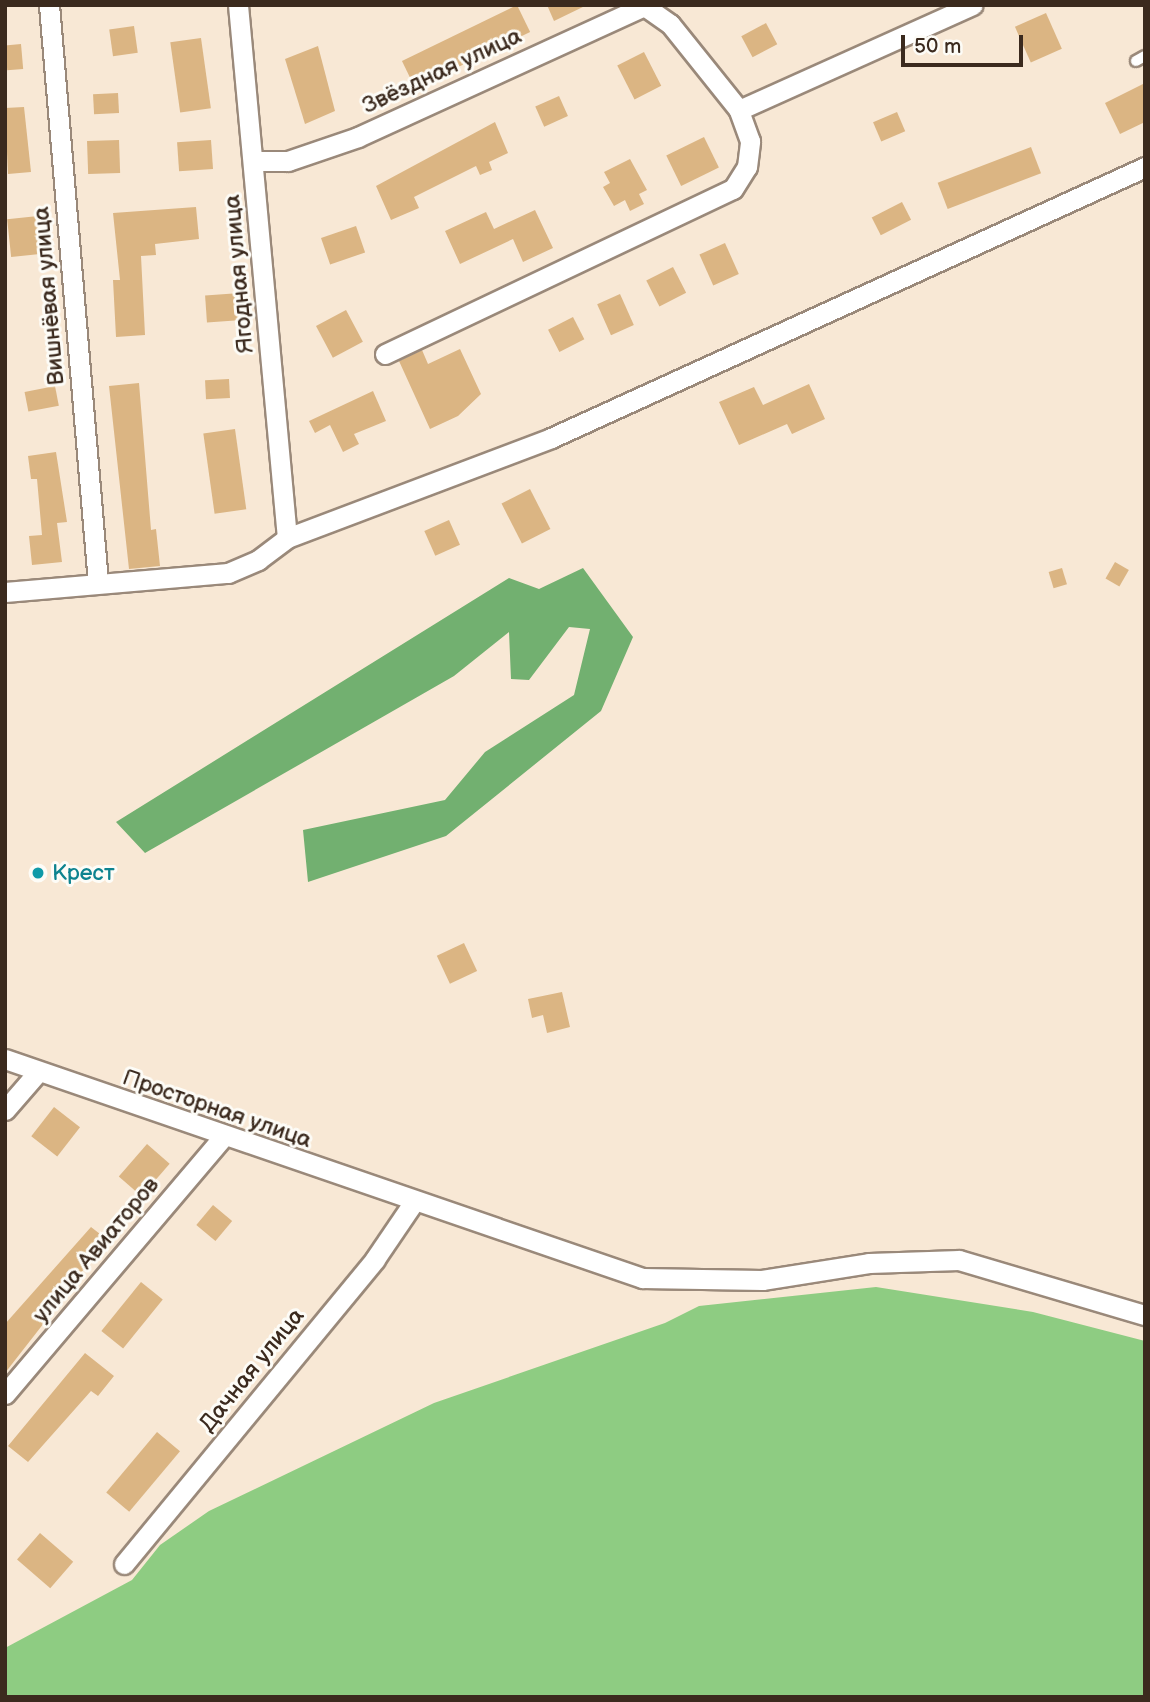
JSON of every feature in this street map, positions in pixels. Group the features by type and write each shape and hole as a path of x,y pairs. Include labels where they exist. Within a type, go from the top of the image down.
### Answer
{"street":[{"name":"Вишнёвая улица","path":"49,5 98,583"},
{"name":"Ягодная улица","path":"238,5 287,538"},
{"path":"739,110 973,5"},
{"path":"385,355 733,189 747,167 750,141 739,110 670,24 645,6"},
{"name":"Звёздная улица","path":"253,161 288,162 358,137 645,6"},
{"path":"5,592 228,573 258,560 287,538 551,438 1145,167"},
{"name":"Просторная улица","path":"5,1059 37,1073 413,1203 642,1278 762,1280 869,1263 959,1261 1145,1315"},
{"path":"5,1110 37,1073"},
{"name":"улица Авиаторов","path":"5,1394 223,1137"},
{"name":"Дачная улица","path":"124,1564 375,1259 413,1203"}],"green space":[{"path":"583,568 633,637 601,711 446,836 308,882 303,830 445,800 485,752 574,695 590,629 569,627 529,680 511,679 509,632 454,676 145,853 116,822 509,578 539,589"},
{"path":"876,1287 1033,1312 1145,1341 1145,1697 5,1697 5,1648 132,1580 160,1545 209,1511 434,1403 665,1323 699,1306"}],"building":[{"path":"517,5 530,32 415,88 402,61"},
{"path":"547,5 587,5 554,21"},
{"path":"1046,13 1062,49 1031,62 1015,27"},
{"path":"766,23 777,44 753,57 741,36"},
{"path":"134,26 138,53 113,56 109,29"},
{"path":"201,38 211,108 180,113 170,42"},
{"path":"21,44 23,69 7,70 5,45"},
{"path":"318,46 335,111 305,124 285,59"},
{"path":"644,52 661,86 635,99 617,66"},
{"path":"1145,83 1145,122 1120,134 1105,103"},
{"path":"118,93 119,113 94,114 93,94"},
{"path":"559,96 568,116 544,127 535,107"},
{"path":"24,107 31,172 8,174 5,108"},
{"path":"897,112 905,131 881,141 873,122"},
{"path":"495,122 508,153 489,162 492,170 480,175 476,166 414,197 419,208 391,220 376,186"},
{"path":"704,137 719,168 681,186 666,155"},
{"path":"119,140 120,173 88,174 87,141"},
{"path":"211,140 213,169 179,171 177,142"},
{"path":"1031,147 1041,173 948,209 938,183"},
{"path":"630,159 647,190 639,194 644,204 630,211 625,200 614,206 603,187 610,183 604,172"},
{"path":"902,202 911,220 881,235 872,217"},
{"path":"196,207 199,239 155,244 156,255 141,256 145,335 116,337 113,280 120,280 113,213"},
{"path":"535,210 553,248 523,262 513,239 460,264 445,231 486,212 494,229"},
{"path":"38,216 42,254 11,257 7,219"},
{"path":"356,226 365,252 330,265 321,238"},
{"path":"725,243 739,274 713,285 699,254"},
{"path":"673,267 686,293 659,306 646,281"},
{"path":"240,293 242,320 207,322 205,295"},
{"path":"620,294 634,325 611,335 597,304"},
{"path":"346,310 363,342 333,358 316,326"},
{"path":"573,317 584,339 559,352 548,330"},
{"path":"460,349 481,394 458,416 430,429 399,361 422,350 428,364"},
{"path":"229,379 230,398 206,399 205,380"},
{"path":"139,383 151,530 156,529 160,566 129,569 109,386"},
{"path":"809,384 825,419 792,434 787,424 739,445 719,402 754,387 763,405"},
{"path":"55,386 59,406 28,412 25,392"},
{"path":"373,391 386,421 354,434 359,444 343,452 330,425 315,433 309,421"},
{"path":"235,429 246,509 215,514 203,433"},
{"path":"56,452 67,522 57,523 62,562 32,565 29,536 42,535 37,479 31,479 28,456"},
{"path":"530,489 550,529 522,544 501,504"},
{"path":"449,520 460,545 435,556 424,531"},
{"path":"1115,562 1129,570 1119,586 1106,578"},
{"path":"1062,568 1067,584 1054,588 1049,572"},
{"path":"464,943 477,971 450,984 437,956"},
{"path":"562,992 570,1027 547,1033 543,1015 532,1018 528,999"},
{"path":"54,1107 80,1127 57,1156 31,1136"},
{"path":"147,1144 170,1164 141,1196 119,1176"},
{"path":"213,1205 232,1221 215,1241 196,1225"},
{"path":"91,1227 109,1241 47,1311 51,1314 5,1373 5,1324"},
{"path":"141,1282 163,1300 123,1349 101,1331"},
{"path":"85,1353 114,1376 98,1396 91,1391 28,1462 8,1446"},
{"path":"157,1432 180,1451 129,1512 106,1493"},
{"path":"40,1533 73,1562 50,1588 17,1559"}],"place":[{"name":"Крест","path":"38,873"}]}
